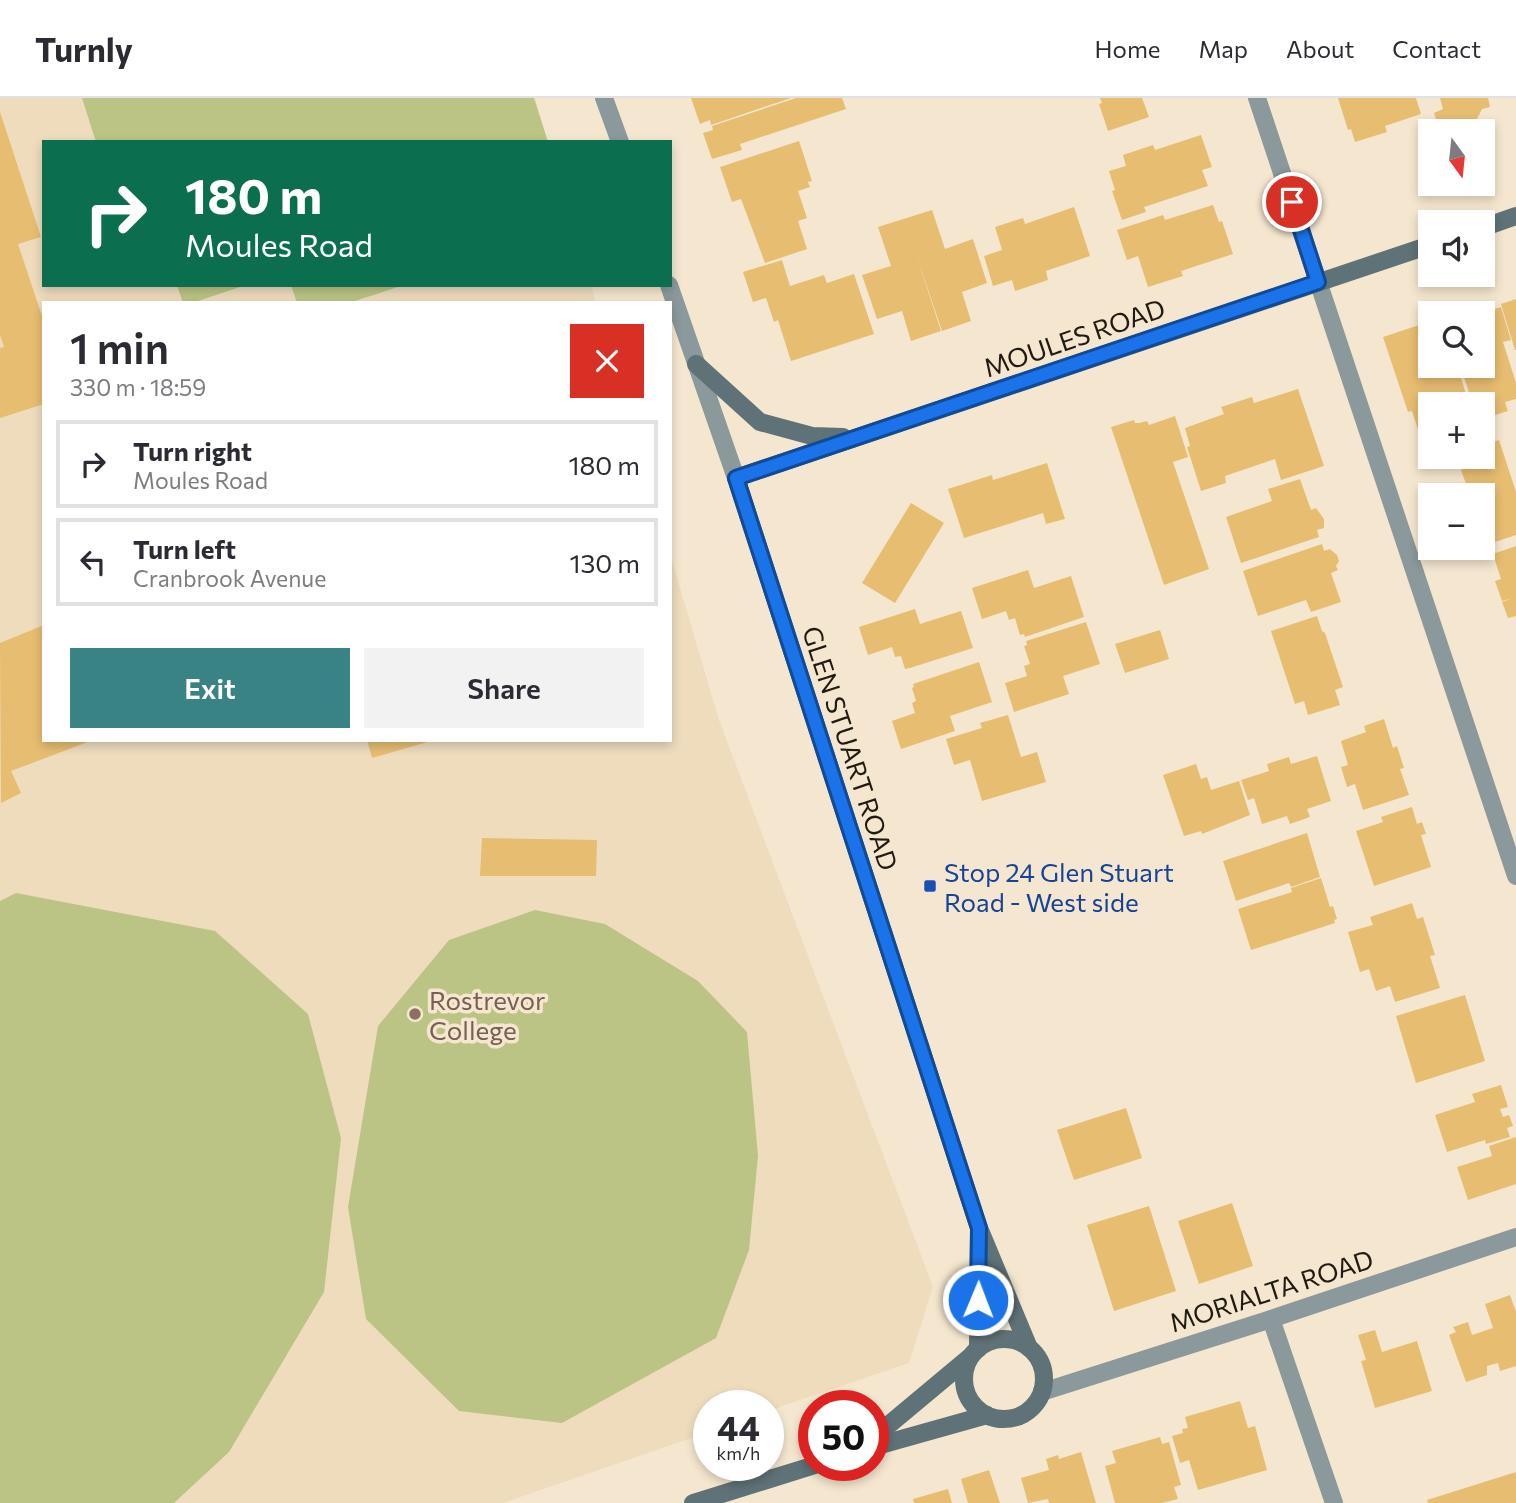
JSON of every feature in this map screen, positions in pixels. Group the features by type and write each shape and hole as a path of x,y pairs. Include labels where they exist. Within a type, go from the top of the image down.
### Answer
{"main road":[{"path":"1495,223 1516,216"},
{"name":"MOULES ROAD","path":"736,478 1418,249"},
{"path":"696,364 760,422 812,436 857,437"},
{"name":"GLEN STUART ROAD","path":"736,478 979,1228 1029,1348"},
{"name":"GLEN STUART ROAD","path":"974,1353 979,1228"},
{"path":"889,1425 974,1353 990,1342 1003,1339 1029,1348 1042,1367 1044,1380 1036,1404 1026,1413 1013,1418 1000,1419 977,1409 965,1390 966,1368 974,1353"},
{"path":"889,1443 987,1415"},
{"path":"693,1503 798,1470"}],"street":[{"path":"604,98 619,140"},
{"path":"1257,98 1516,876"},
{"name":"GLEN STUART ROAD","path":"670,287 736,478"},
{"name":"MORIALTA ROAD","path":"1042,1392 1516,1237"},
{"path":"1271,1319 1334,1503"}],"shaded area":[{"name":"Rostrevor College","path":"0,98 535,98 547,140 42,140 42,287 592,287 595,301 42,301 42,742 672,742 672,561 719,720 933,1287 909,1363 830,1390 798,1390 798,1401 784,1406 784,1390 693,1390 693,1438 503,1503 0,1503"}],"green space":[{"path":"82,98 534,98 547,140 95,140"},
{"path":"178,287 240,287 198,301 182,301"},
{"path":"292,287 398,287 355,301 296,301"},
{"path":"16,893 215,931 308,1014 341,1138 324,1292 229,1452 174,1503 0,1503 0,901"},
{"path":"535,910 605,924 698,981 747,1032 758,1156 749,1250 716,1338 562,1423 459,1411 366,1319 348,1207 378,1026 449,940"}],"building":[{"path":"691,98 791,98 711,125 710,120 700,124"},
{"path":"796,98 842,98 846,109 740,144 742,150 712,159 703,133 713,130 712,126"},
{"path":"1100,98 1142,98 1149,117 1108,131 1099,104 1102,103"},
{"path":"1338,98 1416,98 1421,114 1385,126 1387,132 1355,142 1351,129 1348,130"},
{"path":"1440,98 1488,98 1490,107 1482,109 1477,119 1436,119 1434,113 1443,109"},
{"path":"0,112 41,237 18,244 42,316 42,405 0,418 0,348 4,347 0,335"},
{"path":"1201,135 1212,167 1202,170 1208,186 1144,207 1146,212 1122,220 1112,191 1115,190 1109,171 1126,166 1123,155 1153,145 1155,150"},
{"path":"799,141 812,181 808,182 810,187 798,191 807,218 798,221 807,249 765,263 741,199 732,202 720,167"},
{"path":"1213,205 1219,222 1222,221 1233,254 1181,271 1183,276 1148,287 1138,256 1127,260 1117,230 1163,215 1165,220"},
{"path":"1074,207 1090,256 1046,271 1048,280 1015,291 1012,280 993,286 984,256 1002,250 995,227 1023,218 1025,224"},
{"path":"932,210 945,249 973,239 987,283 962,292 971,321 942,331 916,254 941,331 911,341 902,311 877,319 862,275 891,266 878,227"},
{"path":"782,260 790,286 824,275 827,283 854,274 874,334 791,361 778,320 774,322 766,298 753,302 743,272"},
{"path":"1516,299 1516,350 1515,350 1501,304"},
{"path":"1501,307 1511,340 1503,342 1516,383 1516,399 1505,402 1508,411 1495,415 1495,392 1469,392 1464,378 1495,378 1495,309"},
{"path":"1418,325 1418,378 1461,378 1465,392 1418,392 1418,430 1412,411 1408,412 1383,337"},
{"path":"1298,389 1324,466 1281,480 1275,459 1225,476 1226,483 1201,491 1187,447 1190,446 1185,428 1224,414 1221,407 1252,397 1254,403"},
{"path":"1175,416 1188,457 1173,462 1209,569 1164,585 1111,427 1134,420 1135,423 1147,421 1149,425"},
{"path":"1499,440 1516,492 1516,535 1495,542 1495,483 1466,483 1461,470 1495,469 1495,441"},
{"path":"1047,463 1065,519 1046,524 1043,513 964,538 948,489 992,475 993,480"},
{"path":"1300,479 1311,510 1316,508 1324,519 1324,528 1317,530 1319,537 1241,563 1226,517 1272,501 1268,489"},
{"path":"911,503 944,523 895,603 862,583"},
{"path":"1322,544 1324,551 1330,549 1339,561 1336,566 1338,570 1331,573 1341,602 1311,612 1306,600 1258,616 1243,571"},
{"path":"1516,546 1516,616 1508,618 1502,602 1513,598 1502,601 1495,581 1501,579 1495,553"},
{"path":"1028,570 1034,588 1071,576 1084,617 1025,637 1024,634 1020,635 1015,618 1009,620 1006,611 982,619 972,588"},
{"path":"915,609 920,624 961,611 973,648 905,669 901,656 895,657 892,647 868,655 859,627"},
{"path":"1317,616 1343,687 1335,690 1340,705 1308,715 1304,701 1295,704 1271,631"},
{"path":"1086,622 1100,664 1063,676 1069,694 1014,712 1005,683 1027,676 1024,666 1030,664 1024,646 1027,645 1026,641"},
{"path":"42,626 42,742 88,742 11,771 21,793 1,803 0,643"},
{"path":"1160,630 1169,659 1125,673 1115,644"},
{"path":"979,662 992,702 950,716 955,731 901,749 892,721 915,713 912,703 916,701 913,684"},
{"path":"1008,715 1021,757 1037,752 1046,782 982,801 970,760 954,765 946,739 982,728 980,723"},
{"path":"1384,719 1393,748 1397,746 1404,768 1400,769 1409,795 1363,810 1355,784 1347,787 1341,767 1348,765 1341,741 1366,732 1364,726"},
{"path":"368,742 428,742 372,758"},
{"path":"1317,756 1331,801 1307,809 1310,817 1290,824 1287,816 1262,824 1254,798 1248,800 1241,780 1269,771 1267,764 1289,757 1291,764"},
{"path":"1196,764 1201,779 1207,777 1211,790 1239,781 1250,815 1202,834 1201,831 1184,836 1163,775"},
{"path":"1412,807 1417,824 1422,822 1426,834 1421,835 1431,867 1374,886 1356,831 1383,822 1381,817"},
{"path":"1307,833 1320,877 1291,887 1289,883 1236,901 1223,861"},
{"path":"482,838 597,840 596,876 480,876"},
{"path":"1321,878 1330,907 1333,906 1337,919 1334,920 1335,923 1251,950 1238,909 1292,892 1291,888"},
{"path":"1412,903 1417,919 1423,917 1435,955 1430,956 1440,988 1395,1002 1390,986 1376,991 1369,969 1360,972 1348,932 1373,925 1370,917"},
{"path":"1465,995 1485,1061 1416,1083 1396,1016"},
{"path":"1501,1085 1508,1107 1500,1109 1503,1117 1509,1115 1513,1126 1507,1128 1510,1137 1486,1144 1485,1140 1447,1152 1435,1115 1475,1102 1472,1094"},
{"path":"1126,1108 1142,1158 1074,1180 1057,1130"},
{"path":"1516,1137 1516,1184 1468,1200 1457,1167 1492,1156 1489,1146"},
{"path":"1232,1203 1253,1266 1199,1284 1178,1221"},
{"path":"1149,1206 1176,1291 1114,1311 1087,1225"},
{"path":"1510,1295 1516,1312 1516,1366 1500,1371 1498,1363 1487,1366 1487,1375 1466,1382 1449,1335 1456,1332 1453,1327 1468,1322 1472,1335 1493,1328 1485,1304"},
{"path":"1375,1330 1382,1352 1417,1341 1432,1391 1375,1408 1361,1361 1366,1360 1358,1335"},
{"path":"1240,1401 1248,1428 1255,1426 1267,1470 1198,1490 1189,1460 1180,1463 1172,1436 1183,1433 1182,1429 1188,1428 1185,1417"},
{"path":"1160,1437 1162,1444 1169,1442 1181,1485 1174,1487 1178,1499 1162,1503 1115,1503 1105,1466 1116,1463 1112,1451"},
{"path":"1081,1452 1096,1503 1049,1503 1048,1499 1028,1503 1021,1478 1049,1470 1046,1459 1058,1455 1059,1459"},
{"path":"989,1470 1000,1503 968,1503 961,1479"},
{"path":"1516,1472 1516,1503 1428,1503 1427,1500"},
{"path":"948,1489 952,1503 914,1503 913,1499"}],"place":[{"name":"Stop 24 Glen Stuart Road - West side","path":"930,886"},
{"name":"Rostrevor College","path":"415,1014"}],"route":[{"path":"978,1300 979,1228 736,478 1318,282 1292,202"}]}
